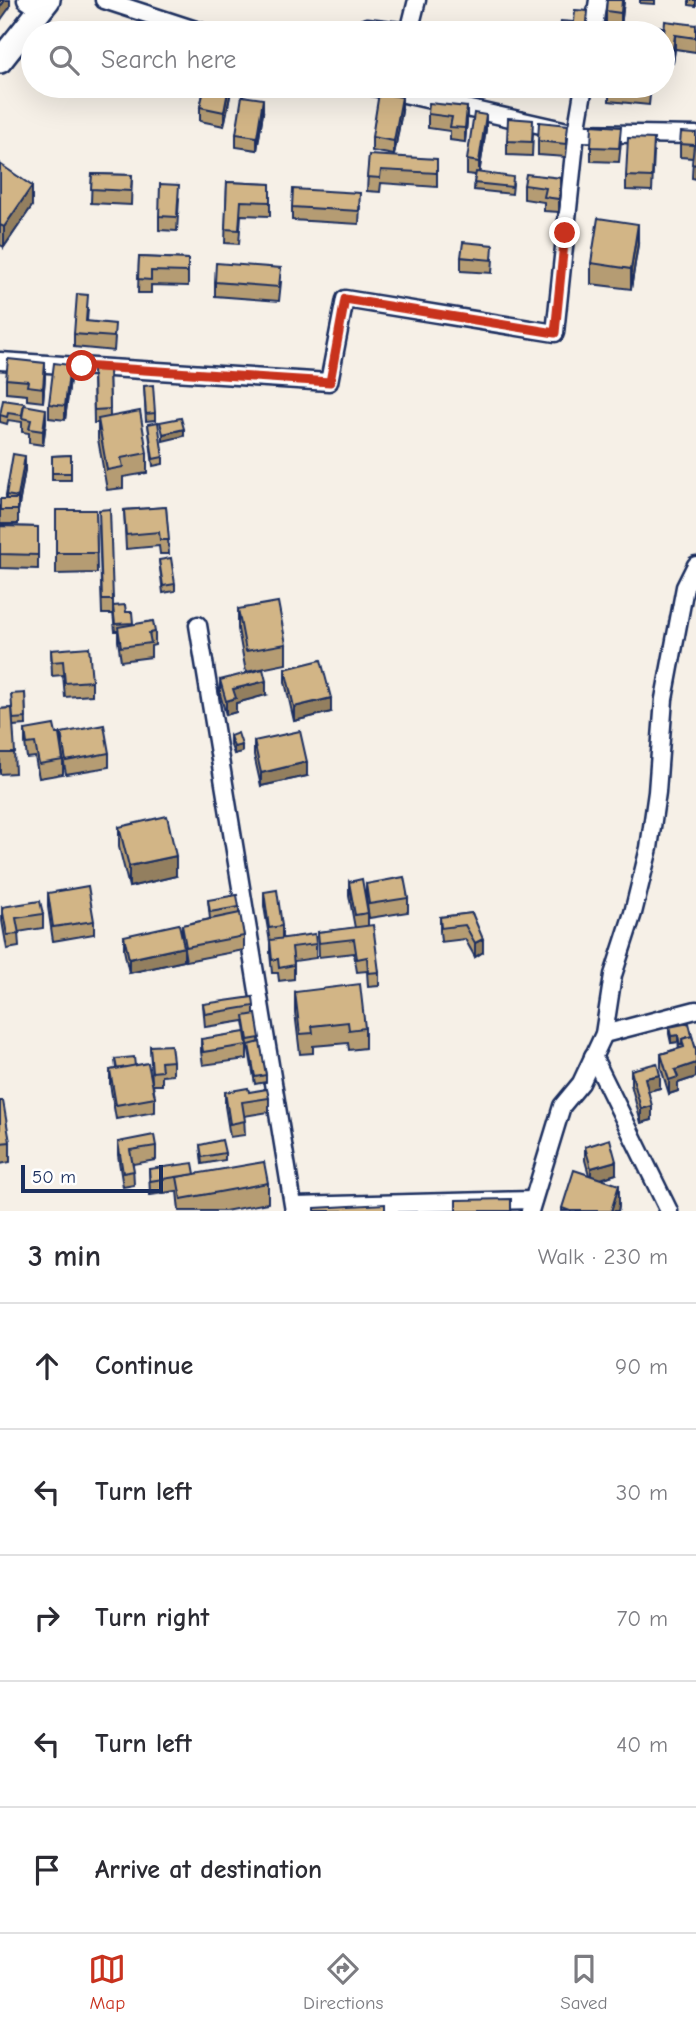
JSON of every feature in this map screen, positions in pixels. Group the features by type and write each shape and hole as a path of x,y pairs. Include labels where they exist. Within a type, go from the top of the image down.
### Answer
{"street":[{"path":"104,0 168,21"},
{"path":"412,21 417,0"},
{"path":"595,21 598,0"},
{"path":"26,21 38,3"},
{"path":"0,61 21,29"},
{"path":"422,98 576,133 696,135"},
{"path":"0,361 330,382 345,299 555,333 582,98"},
{"path":"198,625 294,1208 531,1205 562,1106 580,1083 604,1034 613,975 633,913 649,848 657,792 664,699 685,587 696,565"},
{"path":"604,1034 696,1010"},
{"path":"593,1056 670,1211"}],"building":[{"path":"607,0 622,0 621,13 606,11"},
{"path":"575,10 588,11 587,21 574,21"},
{"path":"675,22 696,25 696,38 675,35"},
{"path":"202,98 227,98 224,112 200,107"},
{"path":"242,98 263,99 257,137 236,134"},
{"path":"378,98 402,98 394,141 372,137"},
{"path":"429,103 467,107 465,128 450,127 452,117 428,114"},
{"path":"474,113 486,115 479,162 467,160"},
{"path":"508,118 533,120 532,142 507,141"},
{"path":"539,122 568,125 566,144 538,141"},
{"path":"592,125 621,127 619,148 591,147"},
{"path":"681,132 696,133 696,165 692,164 694,145 680,144"},
{"path":"628,138 654,139 652,177 626,176"},
{"path":"369,155 437,159 437,173 381,170 380,178 367,177"},
{"path":"0,164 32,186 4,227 0,225"},
{"path":"476,172 513,177 512,187 474,183"},
{"path":"92,174 132,175 131,191 91,189"},
{"path":"526,174 561,178 559,199 544,197 546,188 524,185"},
{"path":"227,182 270,184 270,202 241,201 239,230 225,229"},
{"path":"160,184 179,185 177,217 159,216"},
{"path":"293,189 360,193 359,211 292,207"},
{"path":"598,218 638,224 631,269 591,263"},
{"path":"463,242 493,245 492,260 461,257"},
{"path":"139,257 188,259 188,272 151,271 151,280 138,279"},
{"path":"216,263 281,268 279,287 215,282"},
{"path":"77,294 88,295 86,321 115,324 114,337 74,334"},
{"path":"8,359 45,363 43,388 27,386 28,381 6,379"},
{"path":"54,363 70,365 65,406 49,404"},
{"path":"93,367 109,367 110,409 94,410"},
{"path":"153,385 155,413 146,414 144,386"},
{"path":"3,400 24,403 22,415 0,415"},
{"path":"24,405 46,409 43,431 29,429 31,420 22,418"},
{"path":"140,411 147,453 121,458 123,467 107,470 98,419"},
{"path":"181,418 184,429 163,434 160,422"},
{"path":"158,422 163,457 153,459 148,424"},
{"path":"13,454 25,456 18,497 6,495"},
{"path":"71,455 71,473 52,473 52,456"},
{"path":"0,499 18,499 18,510 0,510"},
{"path":"166,507 169,540 160,540 159,532 126,535 124,510"},
{"path":"110,509 113,600 102,600 99,510"},
{"path":"56,510 96,510 97,553 56,553"},
{"path":"0,526 38,527 38,555 0,554"},
{"path":"171,558 175,584 163,586 159,560"},
{"path":"278,602 286,644 246,651 238,609"},
{"path":"125,605 126,612 132,612 133,623 115,624 113,606"},
{"path":"153,621 155,632 149,633 151,643 121,647 118,627"},
{"path":"89,647 92,681 65,683 63,661 52,662 51,650"},
{"path":"321,660 331,698 294,707 285,669"},
{"path":"263,669 266,681 233,689 236,698 226,701 220,680"},
{"path":"25,693 26,718 13,719 11,694"},
{"path":"12,708 15,753 0,753 0,709"},
{"path":"54,725 56,734 59,734 63,760 39,764 35,743 27,744 25,730"},
{"path":"104,725 109,753 66,761 61,733"},
{"path":"300,731 307,762 261,773 254,741"},
{"path":"238,733 242,745 234,747 230,736"},
{"path":"167,816 176,856 129,866 119,827"},
{"path":"404,877 408,898 369,904 366,884"},
{"path":"362,879 368,913 355,915 349,882"},
{"path":"88,886 94,921 53,927 48,893"},
{"path":"277,890 282,926 269,928 264,892"},
{"path":"237,895 239,907 210,912 208,900"},
{"path":"40,901 43,914 16,918 19,934 7,935 2,907"},
{"path":"240,913 244,936 186,947 182,925"},
{"path":"472,913 483,939 475,943 465,925 441,928 440,917"},
{"path":"179,924 184,947 129,959 124,936"},
{"path":"373,925 379,972 368,973 367,957 357,959 354,939 319,943 318,932"},
{"path":"315,934 316,944 292,947 294,965 279,968 278,959 272,960 270,940"},
{"path":"360,984 365,1028 349,1030 348,1022 312,1026 313,1033 300,1034 295,992"},
{"path":"253,997 254,1006 205,1014 203,1004"},
{"path":"256,1014 260,1038 248,1040 244,1016"},
{"path":"689,1023 693,1040 692,1036 682,1039 680,1045 678,1035 671,1036 669,1027"},
{"path":"245,1032 247,1045 203,1052 201,1039"},
{"path":"692,1036 696,1063 675,1070 678,1077 669,1080 661,1054 684,1047 682,1039"},
{"path":"260,1042 266,1075 255,1077 249,1045"},
{"path":"171,1045 173,1061 161,1062 162,1071 152,1072 150,1046"},
{"path":"134,1057 135,1066 117,1069 115,1059"},
{"path":"148,1063 155,1098 116,1105 110,1070"},
{"path":"657,1063 660,1075 645,1078 652,1106 641,1109 631,1070"},
{"path":"248,1088 249,1092 267,1089 269,1098 242,1102 245,1121 230,1124 225,1092"},
{"path":"0,1101 3,1101 10,1142 0,1143"},
{"path":"154,1135 156,1146 130,1150 134,1171 123,1173 118,1142"},
{"path":"610,1139 616,1161 591,1168 585,1147"},
{"path":"222,1140 225,1153 202,1157 200,1145"},
{"path":"264,1162 268,1183 181,1199 177,1177"},
{"path":"193,1163 195,1174 150,1181 149,1169"},
{"path":"574,1170 619,1185 611,1211 570,1211 562,1208"},
{"path":"511,1199 511,1211 456,1211 456,1200"},
{"path":"385,1204 385,1211 315,1211 315,1208"}],"route":[{"path":"82,366 330,382 345,299 555,333 565,233"}]}
